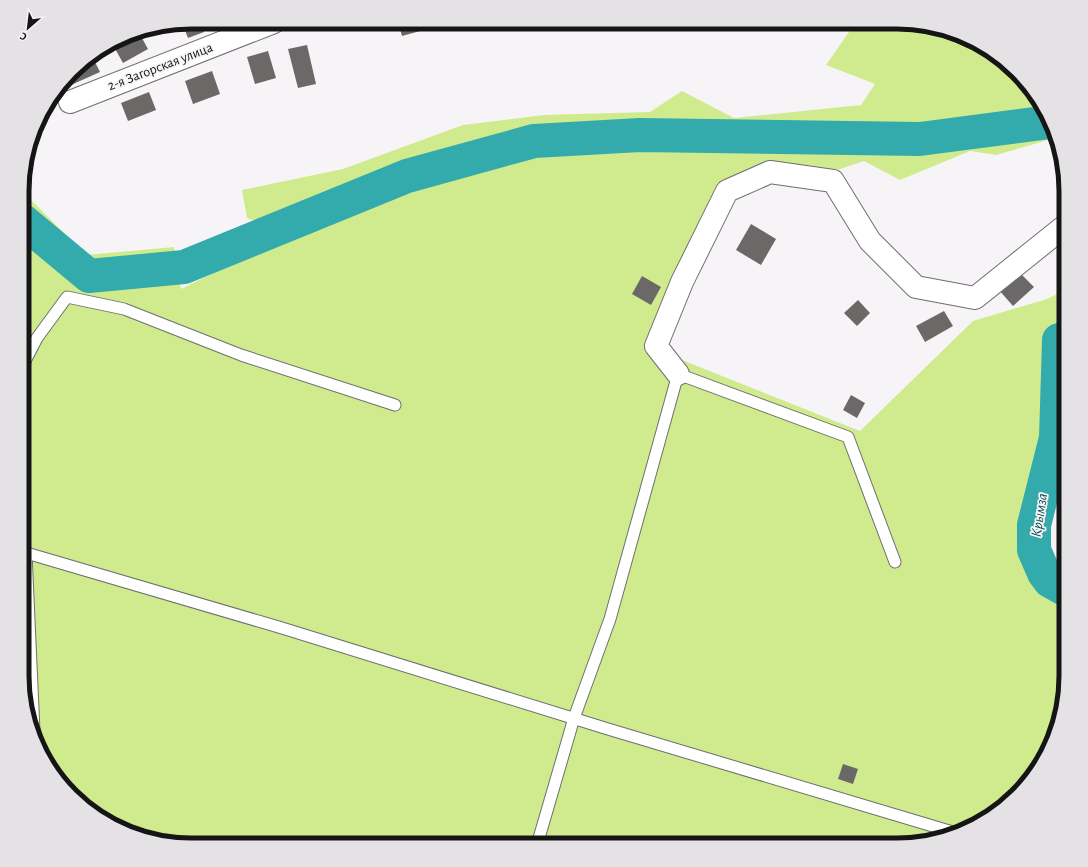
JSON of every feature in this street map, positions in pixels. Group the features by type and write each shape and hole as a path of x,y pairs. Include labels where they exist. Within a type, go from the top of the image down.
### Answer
{"street":[{"name":"2-я Загорская улица","path":"70,102 256,29"},
{"path":"678,374 656,346 682,282 727,191 770,172 833,180 870,241 916,287 975,298 1059,231"}],"lane":[{"path":"29,353 37,338 67,296 124,309 241,355 396,405"},
{"path":"539,838 574,718 610,620 678,374 848,437 895,562"},
{"path":"29,551 574,718 946,830"},
{"path":"29,640 33,711"}],"green space":[{"path":"851,29 918,30 959,41 987,56 1012,76 1032,101 1047,129 1050,139 996,155 970,151 900,180 864,161 813,178 743,178 652,348 860,431 973,321 1047,299 1059,293 1059,458 1038,488 1056,569 1059,570 1059,687 1056,708 1047,738 1032,766 1012,791 987,811 959,826 929,835 908,838 180,838 159,835 129,826 101,811 76,791 56,766 41,738 32,708 29,687 29,198 86,255 174,247 181,289 289,236 247,218 242,190 343,169 463,125 544,115 650,112 682,91 734,118 861,105 875,84 826,65"}],"building":[{"path":"184,29 203,29 204,32 188,38"},
{"path":"400,29 427,29 402,36"},
{"path":"141,37 148,49 123,63 115,48 129,41"},
{"path":"307,45 316,84 298,88 288,49"},
{"path":"268,51 276,78 255,84 247,57"},
{"path":"94,60 100,72 71,85 70,83 76,76"},
{"path":"212,71 220,94 193,104 185,81"},
{"path":"149,92 156,110 128,121 121,103"},
{"path":"751,224 776,239 761,265 736,250"},
{"path":"1019,272 1034,287 1013,306 999,290"},
{"path":"642,276 661,287 651,305 632,294"},
{"path":"858,300 870,313 857,326 844,313"},
{"path":"944,311 953,326 925,342 916,326"},
{"path":"851,395 865,403 857,418 843,410"},
{"path":"843,764 858,769 853,784 838,779"}],"waterway":[{"path":"29,226 89,276 184,267 407,176 534,141 640,135 920,139 1044,123"},
{"name":"Крымза","path":"1059,340 1056,438 1034,525 1034,550 1044,573 1050,581 1059,586"}]}
